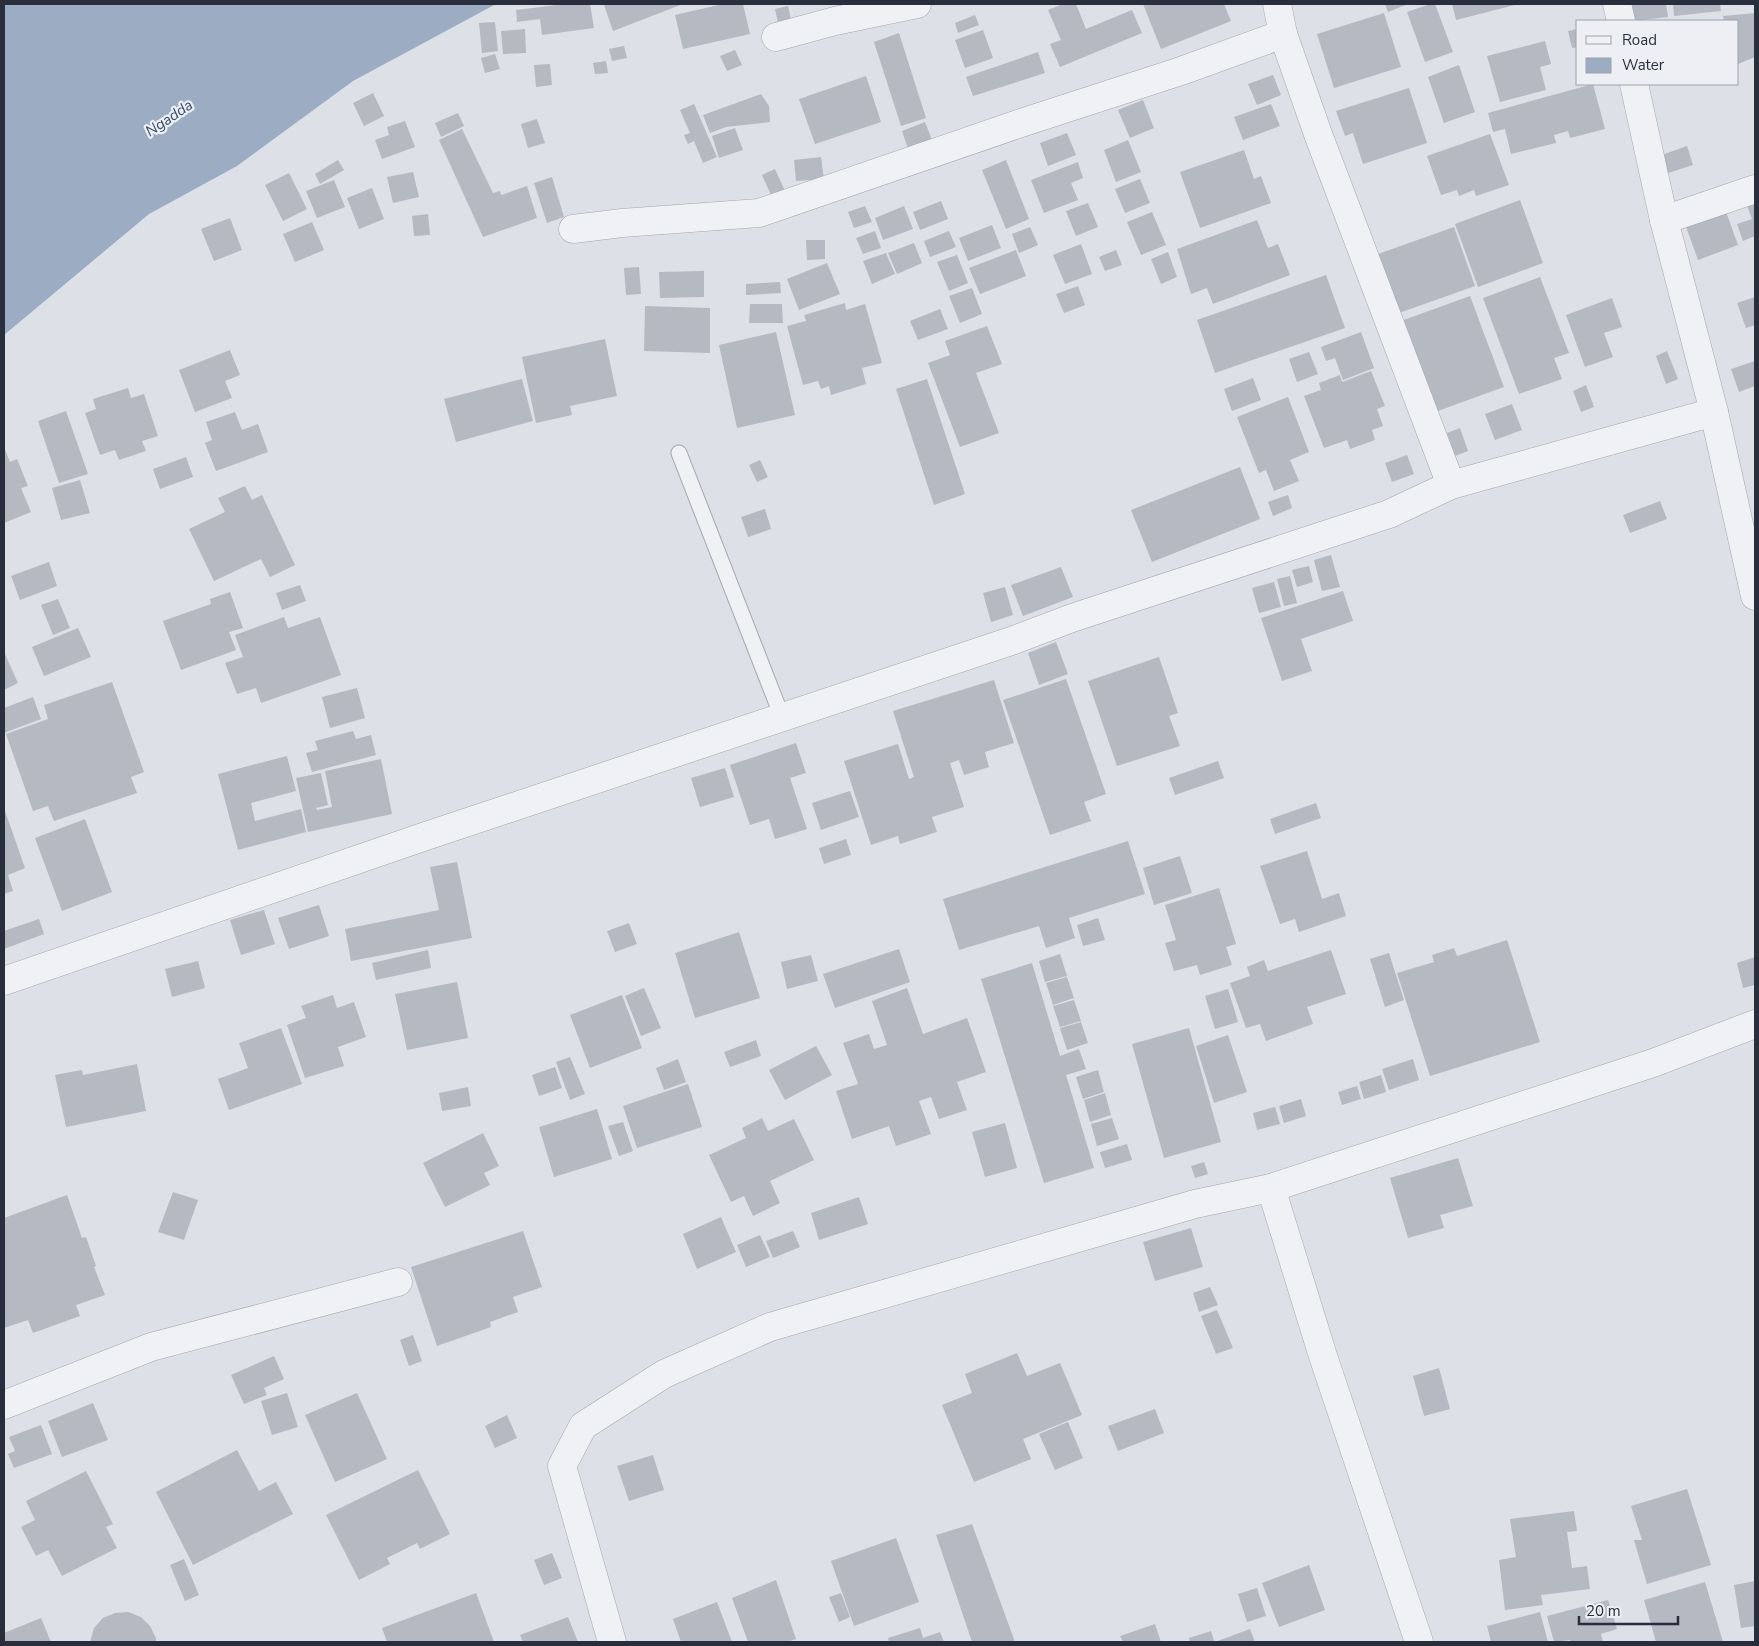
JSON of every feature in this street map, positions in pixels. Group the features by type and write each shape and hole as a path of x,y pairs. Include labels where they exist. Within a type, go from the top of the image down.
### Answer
{"street":[{"path":"776,38 835,21 918,4"},
{"path":"1277,4 1283,34 1318,134 1451,485"},
{"path":"1617,4 1621,20"},
{"path":"573,229 622,223 759,213 1024,122 1181,71 1283,34"},
{"path":"1634,85 1664,220 1714,412 1755,596"},
{"path":"1664,220 1755,189"},
{"path":"4,980 417,839 1014,640 1072,618 1389,514 1451,485 1714,412"},
{"path":"612,1642 562,1466 583,1426 664,1374 770,1327 1196,1204 1271,1188 1653,1063 1755,1024"},
{"path":"1271,1188 1326,1365 1419,1642"},
{"path":"4,1405 151,1347 398,1282"}],"lane":[{"path":"680,452 782,717"}],"water":[{"name":"Ngadda","path":"4,4 496,4 353,81 237,166 149,214 4,335"}],"building":[{"path":"565,4 590,4 594,28 542,35 540,19 517,22 516,10"},
{"path":"683,4 613,31 604,5"},
{"path":"723,4 743,4 750,34 683,49 675,15"},
{"path":"1063,4 1076,4 1086,29 1132,10 1142,33 1060,67 1050,44 1061,40 1048,10"},
{"path":"1143,4 1224,4 1231,21 1161,49"},
{"path":"1385,4 1408,4 1388,12"},
{"path":"1435,4 1453,52 1425,62 1407,12"},
{"path":"1452,4 1519,4 1456,20"},
{"path":"1630,4 1666,4 1668,17 1632,20"},
{"path":"1673,4 1720,4 1721,11 1674,16"},
{"path":"788,6 791,20 778,23 775,9"},
{"path":"1384,13 1401,67 1334,88 1317,34"},
{"path":"1755,13 1755,57 1739,64 1739,20 1724,20 1723,16"},
{"path":"975,15 979,25 958,33 955,23"},
{"path":"495,22 498,51 482,53 479,23"},
{"path":"525,29 526,53 503,54 501,31"},
{"path":"1576,29 1576,47 1572,48 1568,31"},
{"path":"983,30 993,58 965,68 955,40"},
{"path":"899,33 926,118 901,126 874,42"},
{"path":"1545,41 1551,64 1540,67 1546,90 1500,102 1487,56"},
{"path":"624,46 627,58 612,61 609,49"},
{"path":"735,50 742,65 727,71 720,56"},
{"path":"1038,52 1045,73 973,96 966,77"},
{"path":"495,54 500,69 485,73 481,58"},
{"path":"606,61 608,73 595,74 593,63"},
{"path":"550,64 552,85 536,87 534,65"},
{"path":"1459,65 1475,112 1444,123 1428,77"},
{"path":"1273,75 1281,95 1257,105 1248,84"},
{"path":"866,76 881,122 815,144 799,99"},
{"path":"1593,85 1605,129 1570,138 1568,131 1554,135 1556,143 1511,154 1505,129 1493,132 1488,113"},
{"path":"1409,88 1427,143 1363,164 1353,133 1345,136 1336,111"},
{"path":"373,93 384,116 364,126 353,103"},
{"path":"761,94 769,106 770,122 726,127 710,133 703,115"},
{"path":"1143,100 1154,128 1130,138 1118,110"},
{"path":"694,104 717,157 703,163 694,141 688,144 684,135 690,133 680,110"},
{"path":"1271,104 1280,126 1243,140 1234,117"},
{"path":"458,113 464,126 441,137 435,123"},
{"path":"537,119 545,143 528,148 521,124"},
{"path":"405,121 415,147 382,159 375,140 389,135 387,127"},
{"path":"925,122 932,140 908,149 902,131"},
{"path":"735,128 743,150 719,158 712,136"},
{"path":"462,129 493,193 500,191 501,195 527,186 537,218 483,237 439,140"},
{"path":"1067,133 1076,155 1048,166 1040,143"},
{"path":"1490,134 1509,185 1476,196 1474,190 1459,196 1457,190 1441,195 1427,156"},
{"path":"1128,140 1141,172 1116,182 1104,150"},
{"path":"1687,146 1693,165 1665,174 1659,156"},
{"path":"1244,150 1254,179 1261,176 1271,203 1200,228 1180,172"},
{"path":"821,157 824,179 796,181 794,160"},
{"path":"338,160 344,170 320,184 315,174"},
{"path":"1006,160 1029,219 1006,229 982,170"},
{"path":"1078,162 1083,178 1071,183 1078,200 1044,213 1031,180"},
{"path":"775,169 785,191 772,197 762,175"},
{"path":"413,172 419,197 393,203 387,177"},
{"path":"289,173 307,209 283,221 265,185"},
{"path":"552,177 564,217 547,223 534,183"},
{"path":"1140,179 1150,203 1125,213 1115,189"},
{"path":"334,180 345,207 317,218 306,191"},
{"path":"372,188 384,219 359,229 347,198"},
{"path":"1520,200 1543,263 1478,287 1455,224"},
{"path":"1755,200 1755,236 1743,241 1737,224 1752,219 1746,203"},
{"path":"941,201 948,219 920,230 913,212"},
{"path":"1088,203 1098,227 1076,236 1066,211"},
{"path":"865,206 872,222 854,228 848,212"},
{"path":"904,206 913,229 883,240 875,218"},
{"path":"1725,209 1738,245 1698,260 1685,224"},
{"path":"1152,212 1166,245 1141,255 1127,222"},
{"path":"428,214 430,235 414,236 412,216"},
{"path":"230,218 242,250 214,261 201,229"},
{"path":"1257,220 1268,248 1278,244 1290,275 1213,304 1207,288 1191,294 1177,249"},
{"path":"312,222 324,250 295,262 283,234"},
{"path":"992,225 1001,248 968,261 959,238"},
{"path":"1030,227 1038,245 1019,253 1012,234"},
{"path":"1454,227 1475,286 1399,313 1378,254"},
{"path":"875,231 881,248 863,254 856,238"},
{"path":"949,231 956,247 930,257 924,241"},
{"path":"806,240 825,240 825,259 807,260"},
{"path":"914,243 922,263 897,274 888,253"},
{"path":"1081,244 1092,274 1065,284 1053,255"},
{"path":"1016,250 1026,276 980,294 969,268"},
{"path":"1116,250 1122,265 1105,271 1099,257"},
{"path":"1168,252 1177,277 1161,284 1151,259"},
{"path":"886,253 895,274 872,284 863,261"},
{"path":"957,255 968,283 949,291 937,262"},
{"path":"827,263 840,294 799,310 787,279"},
{"path":"639,267 641,294 626,295 624,268"},
{"path":"704,271 704,297 660,298 659,272"},
{"path":"1326,275 1345,328 1215,373 1197,320"},
{"path":"1540,277 1569,353 1554,358 1562,379 1519,394 1483,298"},
{"path":"780,282 781,293 746,295 746,284"},
{"path":"1078,286 1085,305 1064,313 1056,294"},
{"path":"972,288 982,314 960,323 949,296"},
{"path":"1470,296 1504,387 1435,412 1401,321"},
{"path":"1755,297 1755,325 1746,328 1737,303"},
{"path":"1612,298 1622,327 1604,333 1613,357 1585,367 1566,315"},
{"path":"845,303 846,310 865,304 882,363 862,368 866,384 831,395 829,386 821,389 818,381 803,385 787,326 806,321 804,315"},
{"path":"750,304 782,304 783,323 749,323"},
{"path":"645,306 710,308 710,353 644,351"},
{"path":"940,309 948,329 918,340 910,321"},
{"path":"987,326 1002,364 976,373 999,433 960,447 928,363 950,355 945,341"},
{"path":"776,332 795,415 737,428 719,345"},
{"path":"1361,332 1374,368 1343,380 1335,358 1326,361 1321,347"},
{"path":"605,339 617,396 570,406 572,415 536,423 522,357"},
{"path":"230,350 240,375 225,381 232,398 195,412 179,370"},
{"path":"1667,351 1678,379 1666,384 1656,356"},
{"path":"1309,352 1318,374 1297,382 1289,359"},
{"path":"1755,361 1755,386 1739,392 1731,369"},
{"path":"1371,371 1385,406 1377,409 1383,426 1372,430 1375,440 1350,449 1347,440 1324,448 1304,396 1321,390 1319,383 1340,375 1342,382"},
{"path":"1253,378 1261,400 1232,411 1224,389"},
{"path":"522,379 533,421 456,442 444,399"},
{"path":"927,379 965,494 934,505 896,389"},
{"path":"1586,385 1594,407 1581,412 1573,391"},
{"path":"128,388 131,398 144,394 158,436 142,441 146,451 119,460 115,450 100,455 85,413 96,409 93,399"},
{"path":"1288,397 1309,452 1290,460 1299,481 1274,491 1266,470 1259,473 1237,417"},
{"path":"1512,404 1522,430 1495,440 1485,414"},
{"path":"66,411 88,474 59,483 38,421"},
{"path":"235,412 242,430 258,424 268,452 216,471 205,443 212,440 206,422"},
{"path":"1460,428 1468,451 1455,456 1447,433"},
{"path":"4,447 10,462 17,459 28,486 21,488 31,512 4,523"},
{"path":"1407,455 1414,474 1392,482 1385,463"},
{"path":"186,457 193,477 160,489 153,469"},
{"path":"760,460 768,477 757,482 749,465"},
{"path":"1240,467 1260,519 1152,562 1131,510"},
{"path":"80,480 90,513 61,520 52,488"},
{"path":"245,486 252,500 262,495 295,565 270,577 261,559 214,581 189,529 225,512 218,498"},
{"path":"1288,495 1292,508 1273,516 1268,502"},
{"path":"1660,501 1667,519 1630,533 1623,515"},
{"path":"765,509 771,529 748,537 741,517"},
{"path":"1331,555 1340,587 1322,591 1314,560"},
{"path":"49,562 57,586 20,600 11,576"},
{"path":"1309,566 1313,582 1297,587 1292,570"},
{"path":"1061,567 1073,597 1023,616 1011,585"},
{"path":"1290,576 1297,603 1284,606 1277,579"},
{"path":"1274,582 1281,607 1259,613 1252,588"},
{"path":"300,585 306,601 282,610 276,593"},
{"path":"1005,587 1013,615 991,622 983,593"},
{"path":"1343,591 1353,621 1301,639 1312,671 1282,681 1261,618"},
{"path":"230,592 243,628 229,632 236,650 181,670 163,621 211,604 210,599"},
{"path":"58,599 70,628 53,635 41,605"},
{"path":"284,617 288,628 320,617 341,675 261,703 256,688 237,694 225,663 243,657 235,635"},
{"path":"78,628 91,657 44,676 32,647"},
{"path":"1056,642 1068,674 1039,685 1028,653"},
{"path":"4,652 18,683 4,690"},
{"path":"1159,657 1178,713 1169,716 1180,746 1117,766 1088,681"},
{"path":"1066,679 1106,794 1084,802 1091,821 1050,835 1003,700"},
{"path":"994,680 1014,743 985,752 989,767 964,775 959,760 950,763 964,807 932,817 937,832 900,844 898,836 871,845 844,761 898,744 909,779 914,777 893,711"},
{"path":"112,682 144,772 131,777 137,793 54,821 48,806 33,811 6,734 48,719 44,705"},
{"path":"357,688 365,718 330,728 322,697"},
{"path":"33,697 41,719 4,733 4,708"},
{"path":"353,731 356,739 371,735 376,755 312,772 306,753 318,750 315,741"},
{"path":"796,743 806,773 790,778 807,829 775,839 769,819 750,825 730,765"},
{"path":"287,756 296,791 251,803 255,821 301,809 306,832 238,850 218,774"},
{"path":"381,759 392,814 308,832 296,778 321,773 328,805 316,808 317,810 332,807 325,771"},
{"path":"1218,761 1224,778 1175,795 1169,778"},
{"path":"725,768 734,797 700,807 691,778"},
{"path":"850,791 859,817 821,830 812,803"},
{"path":"1316,803 1321,818 1275,834 1270,819"},
{"path":"4,808 25,868 8,875 13,891 4,894"},
{"path":"85,819 112,892 62,911 35,838"},
{"path":"846,839 851,855 824,864 819,848"},
{"path":"1128,841 1145,894 1069,918 1075,938 1046,948 1039,926 959,950 943,899"},
{"path":"1307,851 1322,899 1339,893 1346,916 1299,932 1295,919 1280,924 1260,866"},
{"path":"1180,856 1192,893 1154,905 1143,868"},
{"path":"457,862 472,938 351,961 345,929 439,910 430,867"},
{"path":"1219,888 1236,944 1226,947 1232,965 1200,975 1197,965 1174,971 1165,943 1176,940 1165,905"},
{"path":"319,905 329,936 289,949 278,918"},
{"path":"264,910 275,944 241,955 230,920"},
{"path":"1098,918 1105,940 1083,946 1077,925"},
{"path":"39,919 44,934 4,949 4,931"},
{"path":"629,923 637,944 615,952 607,931"},
{"path":"739,932 760,998 695,1018 675,953"},
{"path":"1507,940 1540,1042 1430,1076 1397,973 1434,962 1432,955 1454,948 1457,956"},
{"path":"899,949 910,982 835,1008 823,974"},
{"path":"428,950 431,968 376,980 372,963"},
{"path":"1331,950 1346,994 1307,1007 1313,1024 1266,1041 1260,1024 1246,1028 1230,983 1250,976 1247,967 1264,960 1268,971"},
{"path":"1389,953 1404,1000 1385,1007 1370,959"},
{"path":"1060,954 1067,976 1045,982 1039,961"},
{"path":"811,955 818,981 787,989 781,962"},
{"path":"1755,957 1755,985 1743,988 1737,963"},
{"path":"198,961 205,988 172,997 165,969"},
{"path":"1032,963 1060,1056 1079,1049 1086,1069 1066,1075 1094,1168 1044,1183 981,979"},
{"path":"1067,977 1074,998 1053,1005 1046,983"},
{"path":"457,982 468,1038 407,1050 395,994"},
{"path":"644,988 661,1028 641,1036 625,996"},
{"path":"907,988 923,1034 967,1018 986,1072 957,1082 967,1110 939,1119 931,1097 919,1101 931,1134 896,1146 889,1126 852,1139 836,1091 858,1084 843,1043 869,1034 874,1049 887,1045 872,1001"},
{"path":"1228,989 1238,1022 1215,1029 1205,996"},
{"path":"333,995 337,1008 354,1002 366,1037 338,1047 344,1066 305,1078 287,1025 306,1018 301,1006"},
{"path":"622,995 642,1048 590,1068 570,1015"},
{"path":"1074,1000 1081,1021 1060,1027 1053,1006"},
{"path":"1081,1022 1088,1043 1067,1050 1060,1028"},
{"path":"281,1028 302,1084 229,1110 218,1079 248,1068 239,1043"},
{"path":"1189,1028 1221,1142 1164,1158 1132,1044"},
{"path":"1228,1035 1247,1092 1214,1103 1196,1046"},
{"path":"756,1040 761,1056 730,1067 724,1052"},
{"path":"816,1046 832,1075 785,1100 769,1070"},
{"path":"570,1057 585,1094 570,1100 556,1062"},
{"path":"678,1059 686,1082 664,1090 656,1068"},
{"path":"1413,1059 1419,1080 1389,1090 1382,1069"},
{"path":"137,1064 146,1111 66,1127 55,1075 82,1070 83,1075"},
{"path":"555,1067 562,1088 539,1096 532,1075"},
{"path":"1098,1070 1104,1092 1083,1099 1076,1077"},
{"path":"1381,1075 1386,1092 1364,1099 1359,1082"},
{"path":"688,1084 702,1127 637,1148 623,1106"},
{"path":"1357,1086 1361,1099 1342,1105 1338,1092"},
{"path":"468,1087 471,1106 442,1111 439,1093"},
{"path":"1105,1093 1111,1115 1090,1122 1084,1100"},
{"path":"1301,1099 1306,1116 1284,1123 1279,1106"},
{"path":"1275,1107 1280,1124 1257,1130 1253,1113"},
{"path":"597,1109 612,1159 554,1177 539,1127"},
{"path":"762,1118 768,1131 794,1119 814,1160 770,1181 780,1203 753,1216 744,1196 731,1202 709,1155 746,1138 742,1128"},
{"path":"1112,1118 1119,1139 1097,1146 1091,1124"},
{"path":"623,1122 633,1151 619,1156 608,1126"},
{"path":"1005,1123 1017,1168 985,1177 972,1132"},
{"path":"483,1133 499,1166 484,1173 490,1185 445,1207 423,1163"},
{"path":"1127,1144 1132,1160 1105,1168 1100,1152"},
{"path":"1458,1158 1473,1206 1440,1215 1444,1228 1408,1238 1390,1178"},
{"path":"1204,1162 1208,1174 1195,1178 1191,1166"},
{"path":"173,1192 198,1200 184,1240 158,1232"},
{"path":"67,1195 82,1238 86,1237 96,1266 94,1267 105,1295 76,1305 80,1316 33,1333 28,1320 4,1328 4,1218"},
{"path":"859,1197 868,1224 819,1240 811,1213"},
{"path":"721,1217 736,1252 697,1269 683,1234"},
{"path":"1191,1228 1203,1267 1155,1281 1143,1242"},
{"path":"523,1231 542,1287 513,1297 518,1312 490,1322 491,1327 437,1346 411,1267"},
{"path":"793,1231 800,1247 773,1258 766,1241"},
{"path":"760,1235 770,1257 746,1267 737,1245"},
{"path":"1210,1287 1218,1305 1199,1312 1193,1293"},
{"path":"1217,1310 1233,1348 1216,1354 1201,1316"},
{"path":"413,1335 422,1361 409,1366 400,1340"},
{"path":"1017,1353 1027,1376 1060,1363 1082,1415 1023,1439 1031,1459 974,1482 942,1405 972,1393 965,1374"},
{"path":"274,1356 284,1379 264,1388 267,1395 244,1404 231,1375"},
{"path":"1439,1368 1450,1409 1424,1416 1413,1376"},
{"path":"287,1393 298,1427 272,1435 261,1401"},
{"path":"357,1393 387,1459 335,1482 305,1415"},
{"path":"93,1403 108,1440 62,1457 48,1421"},
{"path":"1155,1409 1164,1433 1118,1451 1108,1426"},
{"path":"507,1415 517,1438 495,1448 485,1426"},
{"path":"1068,1422 1083,1458 1055,1470 1039,1434"},
{"path":"41,1425 52,1454 14,1468 8,1454 15,1451 9,1437"},
{"path":"237,1450 259,1491 276,1482 293,1514 193,1565 156,1492"},
{"path":"653,1455 664,1490 629,1501 617,1466"},
{"path":"418,1470 450,1534 420,1549 417,1543 387,1558 390,1564 359,1580 326,1515"},
{"path":"86,1471 113,1524 106,1527 117,1548 62,1576 48,1550 36,1556 21,1527 35,1520 26,1501"},
{"path":"1687,1489 1711,1565 1647,1584 1634,1540 1642,1540 1631,1506"},
{"path":"1574,1511 1577,1531 1567,1532 1572,1568 1587,1566 1590,1589 1541,1595 1543,1605 1505,1610 1499,1560 1516,1557 1510,1519"},
{"path":"972,1524 1015,1642 972,1642 936,1535"},
{"path":"896,1538 919,1602 854,1626 831,1561"},
{"path":"552,1553 562,1578 544,1585 534,1560"},
{"path":"184,1559 199,1595 185,1601 170,1565"},
{"path":"1309,1565 1325,1610 1279,1627 1262,1583"},
{"path":"776,1580 796,1639 787,1642 748,1642 732,1598"},
{"path":"1755,1581 1755,1626 1741,1628 1734,1585"},
{"path":"1705,1582 1723,1642 1656,1642 1644,1600"},
{"path":"1257,1588 1266,1616 1247,1622 1238,1594"},
{"path":"476,1593 494,1642 387,1642 382,1628"},
{"path":"841,1593 850,1617 839,1622 829,1597"},
{"path":"1608,1600 1617,1629 1601,1634 1603,1642 1571,1642 1570,1640 1554,1642 1547,1616"},
{"path":"717,1602 732,1642 681,1642 673,1619"},
{"path":"128,1612 141,1617 150,1626 156,1642 90,1642 94,1628 103,1618 115,1613"},
{"path":"1540,1612 1548,1642 1491,1642 1487,1626"},
{"path":"568,1617 578,1642 523,1642 520,1635"},
{"path":"41,1618 51,1642 4,1642 4,1633"},
{"path":"1155,1624 1161,1642 1123,1642 1120,1636"},
{"path":"920,1628 923,1638 940,1632 944,1642 889,1642 888,1638"},
{"path":"1250,1629 1255,1642 1215,1642"},
{"path":"1211,1631 1214,1641 1190,1642 1189,1638"}]}
